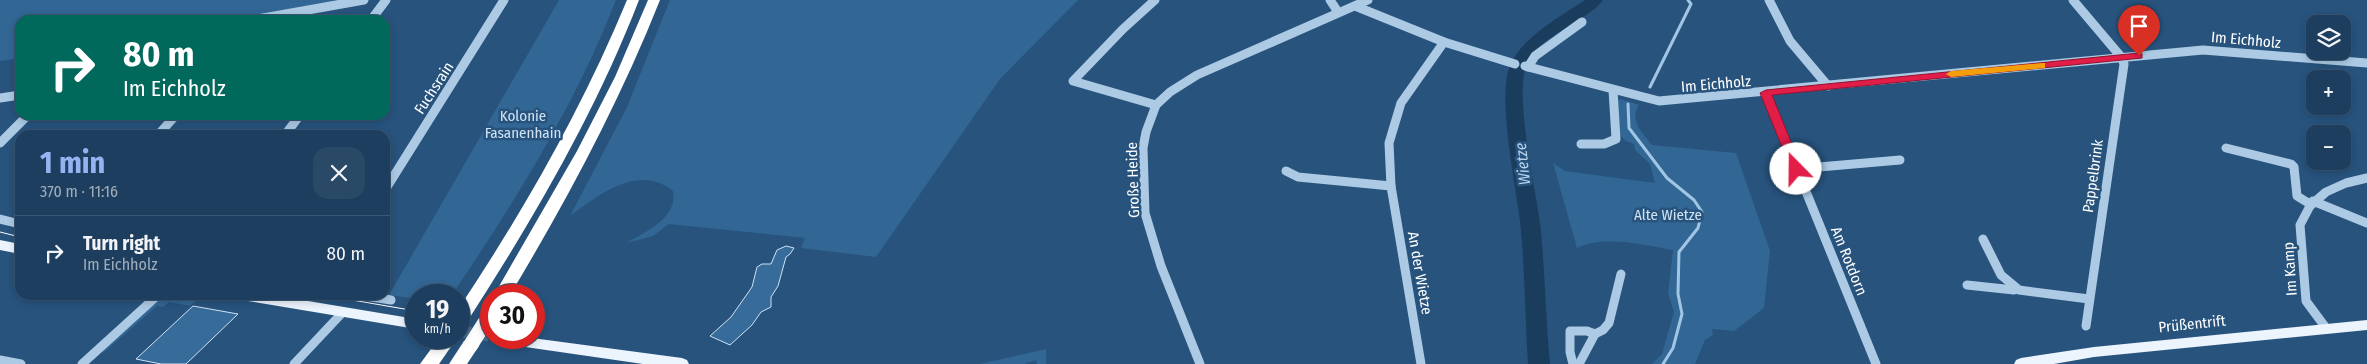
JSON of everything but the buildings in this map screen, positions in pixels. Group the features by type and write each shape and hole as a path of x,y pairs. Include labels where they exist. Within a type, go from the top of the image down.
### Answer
{"highway":[{"path":"470,304 532,205 576,127 616,44 633,0"},
{"path":"508,284 587,150 622,78 654,0"},
{"path":"458,364 480,330"},
{"path":"429,364 440,349"}],"main road":[{"path":"0,244 15,248"},
{"path":"272,300 405,322"},
{"name":"Prüßentrift","path":"2021,364 2104,351 2367,324"},
{"path":"545,346 625,360 682,364"}],"street":[{"path":"280,15 364,0"},
{"path":"375,15 386,0"},
{"name":"Fuchsrain","path":"390,182 504,0"},
{"path":"1155,0 1123,29 1072,81 1156,105"},
{"path":"1330,0 1338,12"},
{"name":"Große Heide","path":"1200,364 1161,266 1145,213 1143,148 1146,132 1156,105 1170,92 1197,75 1368,0"},
{"path":"1769,0 1790,41 1828,86"},
{"path":"2074,0 2122,58"},
{"path":"1355,6 1444,42 1515,64"},
{"name":"Im Eichholz","path":"1582,22 1535,56 1526,67 1658,102 2211,50 2367,63"},
{"name":"An der Wietze","path":"1421,364 1391,186 1388,152 1393,123 1405,98 1444,42"},
{"name":"Pappelbrink","path":"2086,326 2124,64 2122,58"},
{"path":"1581,144 1604,144 1616,139 1613,90"},
{"name":"Am Rotdorn","path":"1766,93 1876,364"},
{"path":"0,98 15,96"},
{"path":"0,143 23,120"},
{"path":"162,130 172,120"},
{"path":"2226,148 2291,164 2294,167 2297,196 2367,222"},
{"path":"1796,169 1900,160"},
{"path":"1286,171 1298,177 1391,186"},
{"path":"2312,203 2339,186 2367,178"},
{"name":"Im Kamp","path":"2312,203 2304,213 2300,225 2306,301 2326,328"},
{"path":"0,219 15,223"},
{"path":"1983,239 2007,284 2018,290"},
{"path":"1579,364 1595,334 1603,330 1609,322 1621,274"},
{"path":"1967,286 2089,299"},
{"path":"82,364 152,300"},
{"path":"294,364 343,312"},
{"path":"1573,364 1570,352 1570,331 1586,330 1595,334"},
{"path":"0,360 21,364"}],"green space":[{"path":"0,0 364,0 280,15 15,15 15,59 0,61"},
{"name":"Kolonie Fasanenhain","path":"559,0 616,0 600,39 563,115 521,188 459,284 405,284 405,297 390,295"},
{"path":"670,0 1078,0 1000,79 876,257 801,248 805,238 669,224 653,236 626,243 658,223 670,209 673,201 673,191 660,183 646,180 633,181 606,191 570,216 627,107"},
{"path":"1621,99 1639,105 1635,116 1636,121 1652,145 1736,153 1770,251 1764,308 1734,331 1712,329 1713,335 1705,340 1695,364 1652,364 1662,354 1674,312 1668,293 1673,250 1624,242 1599,242 1577,248 1553,163 1565,171 1655,183 1650,164 1635,150 1634,144 1626,141 1619,134 1618,100"},
{"path":"159,300 197,300 190,306 169,302 163,307 157,306 103,353 103,350"},
{"path":"1046,349 1046,364 1037,364 1036,360 1024,364 980,364"}],"waterway":[{"name":"Wietze","path":"1539,364 1531,231 1516,119 1515,76 1519,62 1532,46 1595,0"},
{"name":"Alte Wietze","path":"1650,87 1691,4 1688,0"},
{"name":"Alte Wietze","path":"1628,104 1629,128 1667,178 1694,200 1702,212 1698,228 1679,252 1678,294 1682,314 1673,348 1663,364"}],"tunnel":[{"path":"470,333 480,334"}],"tram line":[{"path":"0,232 15,236"},
{"path":"352,300 405,309"}],"slow traffic":[{"path":"1951,74 2042,66"}],"route":[{"path":"1796,169 1766,93 2139,56"}]}
